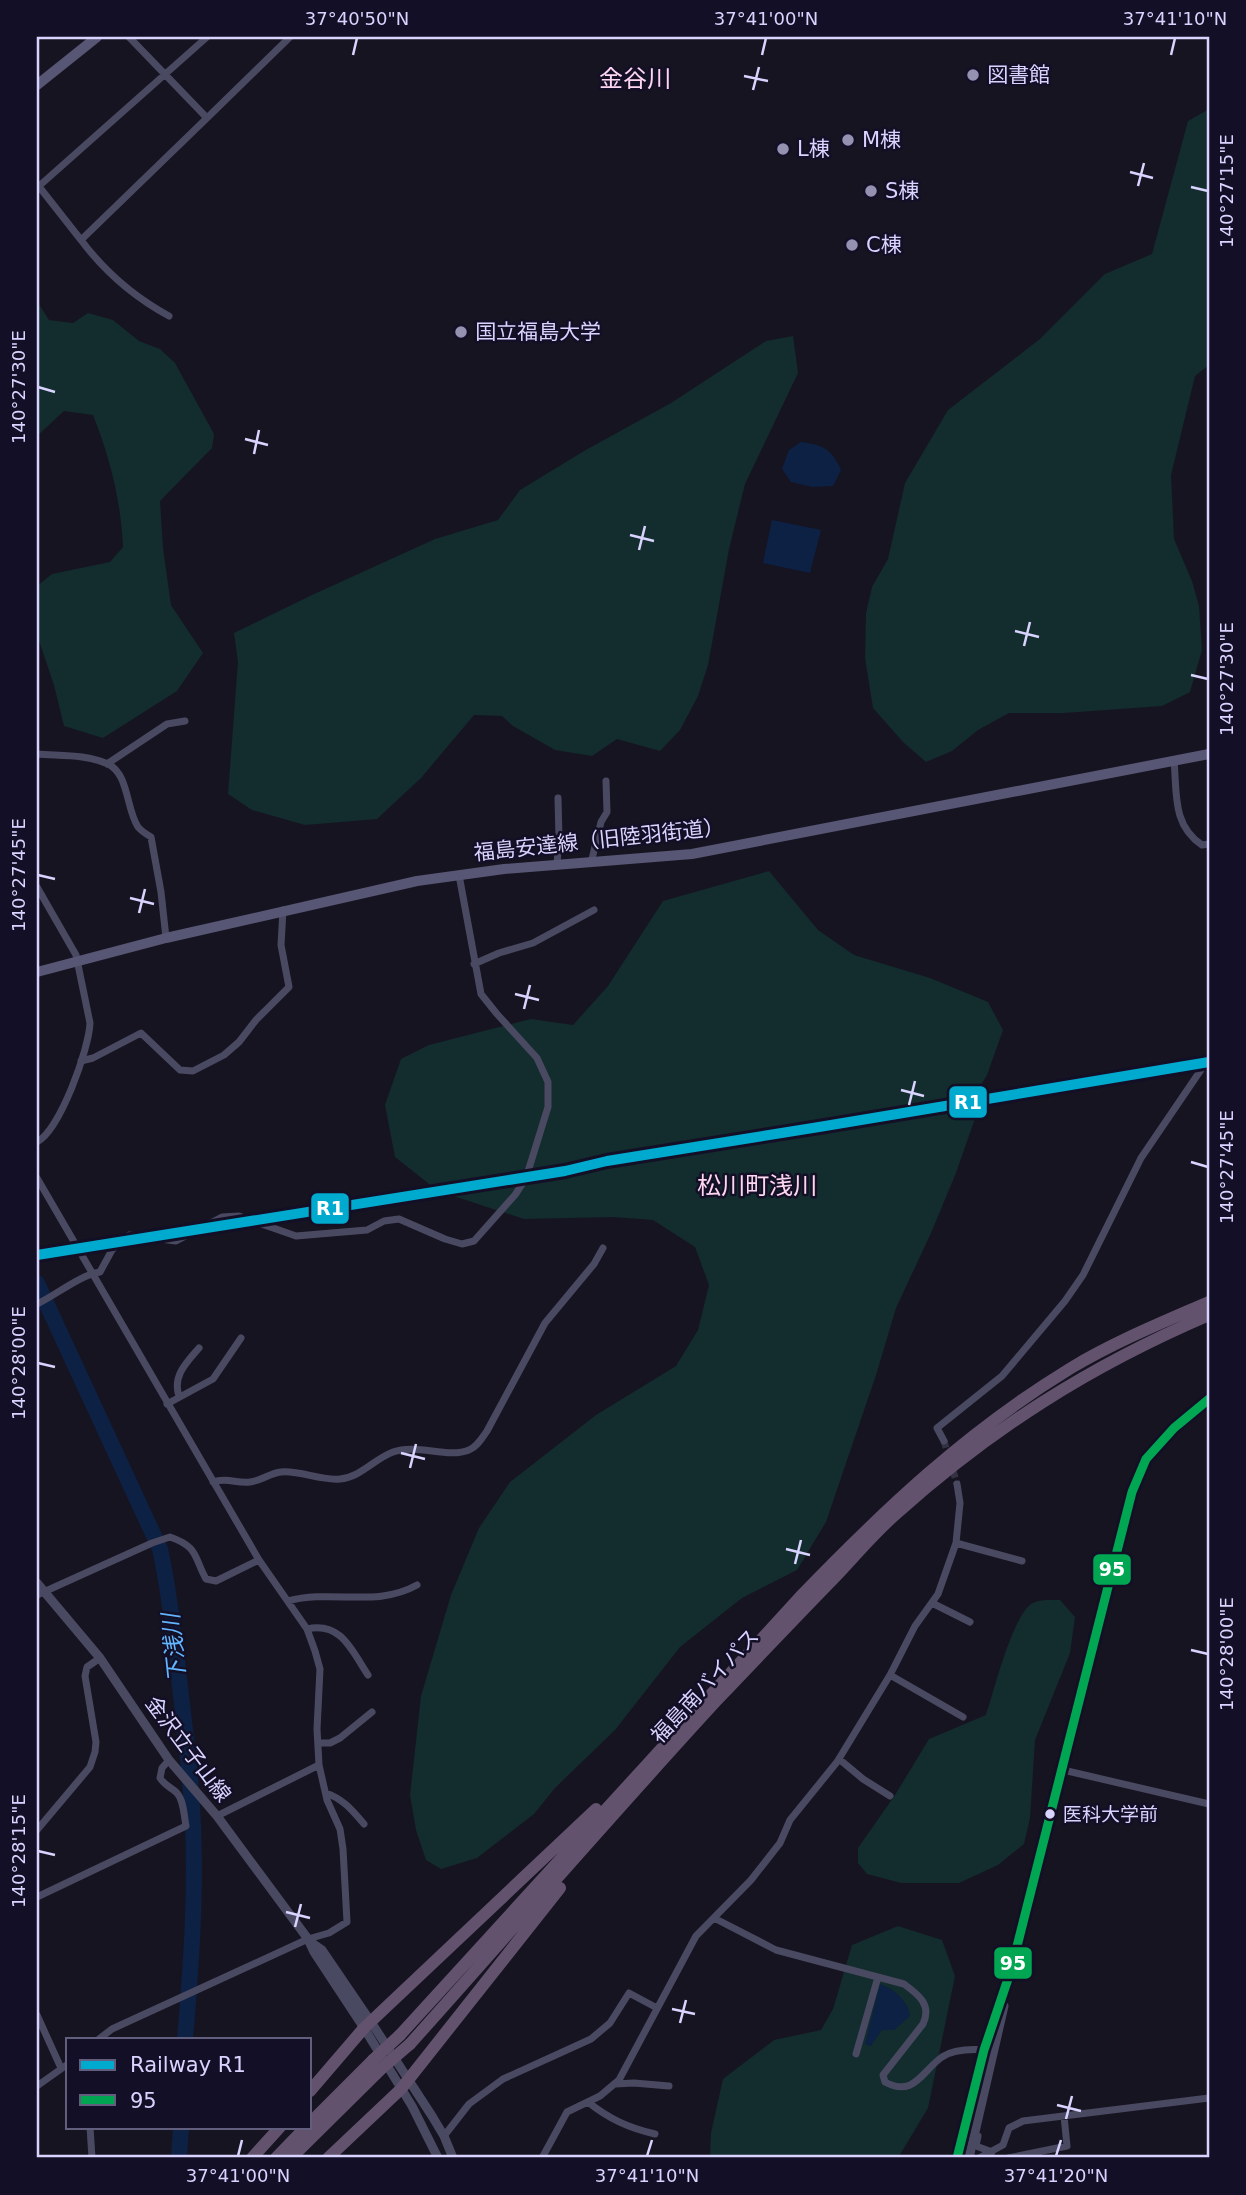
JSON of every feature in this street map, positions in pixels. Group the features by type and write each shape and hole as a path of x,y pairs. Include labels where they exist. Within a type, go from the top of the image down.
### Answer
{"highway":[{"name":"福島南バイパス","path":"405,2039 670,1738 816,1580 937,1464 1027,1396 1073,1367 1209,1302"},
{"name":"福島南バイパス","path":"312,2121 405,2039 565,1871 751,1664 894,1516 953,1466 1063,1388 1123,1354 1209,1315"},
{"path":"312,2089 368,2025 670,1738"},
{"path":"328,2158 405,2085 656,1767"},
{"name":"福島南バイパス","path":"291,2158 377,2064"},
{"path":"252,2158 278,2128"},
{"path":"276,2158 305,2128"}],"main road":[{"path":"37,84 97,37"},
{"name":"福島安達線（旧陸羽街道）","path":"37,972 166,938 416,881 557,864 692,855 1209,754"}],"street":[{"path":"129,37 207,118"},
{"path":"169,316 148,305 121,285 94,258 37,186 208,37"},
{"path":"81,240 290,37"},
{"path":"107,764 167,724 186,721"},
{"path":"37,754 82,756 116,769 140,830 151,837 166,938"},
{"path":"1174,760 1182,827 1191,838 1202,845 1209,844"},
{"path":"591,863 598,832 607,812 606,781"},
{"path":"557,864 558,798"},
{"path":"39,1303 91,1273 100,1272 112,1250 129,1236 176,1241 222,1217 239,1216 296,1236 367,1230 384,1221 399,1219 461,1244 474,1241 526,1178 548,1107 548,1082 537,1058 481,994 459,875"},
{"path":"37,887 76,955 90,1023 90,1033 81,1061 58,1118 37,1142"},
{"path":"81,1061 93,1058 141,1033 180,1070 193,1071 224,1055 289,987 281,945 283,910"},
{"path":"474,964 533,943 594,910"},
{"path":"944,1441 937,1428 1002,1376 1065,1301 1083,1275 1141,1158 1209,1058"},
{"path":"37,1178 259,1560 307,1629 320,1669 320,1765 326,1793 340,1829 343,1849 346,1922 329,1933 112,2029 100,2038"},
{"path":"213,1482 222,1479 247,1483 283,1472 341,1479 356,1475 393,1452 408,1449 453,1453 468,1451 487,1431 545,1323 594,1264 603,1248"},
{"path":"167,1404 213,1379 241,1338"},
{"path":"179,1396 177,1376 200,1348"},
{"path":"958,2156 1011,1970 1132,1492 1146,1459 1174,1428 1209,1399"},
{"path":"542,2158 567,2112 600,2096 615,2084 634,2054 696,1936 768,1860 780,1843 790,1820 839,1759 890,1675 915,1626 938,1594 956,1543 960,1503 957,1484"},
{"path":"41,1593 164,1538 175,1538 190,1547 200,1561 206,1579 216,1581 259,1560"},
{"path":"956,1543 1021,1561"},
{"name":"金沢立子山線","path":"37,1583 41,1593 100,1658 173,1763 217,1816 308,1940 368,2025 405,2085 444,2136 453,2158"},
{"path":"288,1601 313,1596 390,1596 416,1585"},
{"path":"932,1603 970,1622"},
{"path":"307,1629 327,1628 336,1632 344,1639 368,1675"},
{"path":"37,1830 90,1767 96,1742 85,1676 87,1667 100,1658"},
{"path":"890,1675 962,1717"},
{"path":"318,1743 330,1743 340,1738 372,1712"},
{"path":"839,1759 890,1796"},
{"path":"37,1897 186,1826 181,1798 160,1778 162,1768 173,1763"},
{"path":"217,1816 320,1765"},
{"path":"1063,1770 1209,1804"},
{"path":"326,1793 349,1806 364,1824"},
{"path":"714,1918 776,1950 904,1984 923,2000 927,2009 923,2024 883,2075 885,2082 894,2087 904,2087 917,2082 941,2058 952,2052 989,2051"},
{"path":"856,2053 878,1977"},
{"path":"444,2136 469,2104 503,2078 591,2039 610,2023 629,1993 657,2008"},
{"path":"37,2015 65,2066 37,2086"},
{"path":"969,2158 989,2051"},
{"path":"615,2084 669,2086"},
{"name":"金沢立子山線","path":"405,2085 438,2158"},
{"path":"979,2158 1003,2145 1010,2127 1023,2121 1209,2098"},
{"path":"588,2102 605,2116 655,2134"},
{"path":"981,2105 983,2111 976,2146 992,2152"},
{"path":"1008,2158 1067,2146 1064,2116"},
{"path":"90,2128 92,2158"}],"green space":[{"path":"1209,109 1209,365 1195,376 1171,475 1174,539 1192,581 1199,606 1202,650 1190,692 1162,706 1064,713 1009,713 978,730 952,751 926,762 903,742 873,708 865,658 866,613 872,587 888,559 905,483 948,410 1040,339 1105,274 1152,254 1188,121"},
{"path":"37,301 49,320 73,323 88,313 113,320 139,341 160,349 175,363 214,434 212,448 160,501 171,605 203,653 177,691 103,738 64,726 37,635 37,586 52,574 110,562 123,547 120,513 105,447 93,415 64,411 37,436"},
{"path":"793,336 798,373 745,484 729,549 708,665 698,696 680,730 660,751 617,739 592,756 555,750 513,726 502,716 474,715 421,778 377,819 305,825 252,810 228,794 238,662 234,633 435,539 498,520 520,490 671,403 766,341"},
{"path":"769,871 818,930 854,955 930,978 988,1002 1003,1030 981,1085 979,1107 956,1173 896,1308 826,1522 797,1570 742,1598 680,1647 615,1730 555,1788 534,1814 477,1858 441,1869 426,1860 416,1830 410,1795 421,1696 451,1595 479,1528 510,1482 596,1415 676,1366 698,1330 709,1285 695,1247 653,1220 613,1217 524,1219 438,1191 395,1157 385,1105 401,1059 429,1045 531,1019 573,1025 608,986 663,901"},
{"path":"1060,1600 1075,1617 1070,1653 1035,1740 1030,1818 1024,1844 998,1865 959,1883 901,1883 867,1874 858,1863 858,1848 929,1739 986,1715 1018,1621 1033,1603"},
{"path":"898,1926 942,1940 955,1976 928,2108 898,2158 710,2158 711,2133 723,2079 774,2040 821,2030 833,2009 852,1945"}],"water":[{"path":"801,442 821,446 834,457 841,470 833,486 812,487 791,482 782,469 789,450"},
{"path":"772,520 821,530 810,573 763,563"},
{"path":"880,1984 900,1996 910,2016 894,2030 882,2030 871,2046 865,2044"}],"waterway":[{"name":"下浅川","path":"37,1283 160,1549 163,1564 185,1728 193,1825 192,1932 185,2038"},
{"name":"下浅川","path":"179,2158 181,2128"}],"tunnel":[{"path":"944,1441 957,1484"}],"rail line":[{"name":"R1","path":"37,1255 565,1171 607,1161 1209,1062"}],"transit line":[{"name":"95","path":"957,2158 984,2050 1011,1970 1132,1492 1146,1459 1174,1428 1209,1399"}],"place":[{"name":"図書館","path":"973,75"},
{"name":"M棟","path":"848,140"},
{"name":"L棟","path":"783,149"},
{"name":"S棟","path":"871,191"},
{"name":"C棟","path":"852,245"},
{"name":"国立福島大学","path":"461,332"},
{"name":"医科大学前","path":"1050,1814"}],"district":[{"name":"金谷川","path":"635,79"},
{"name":"松川町浅川","path":"757,1186"}]}
